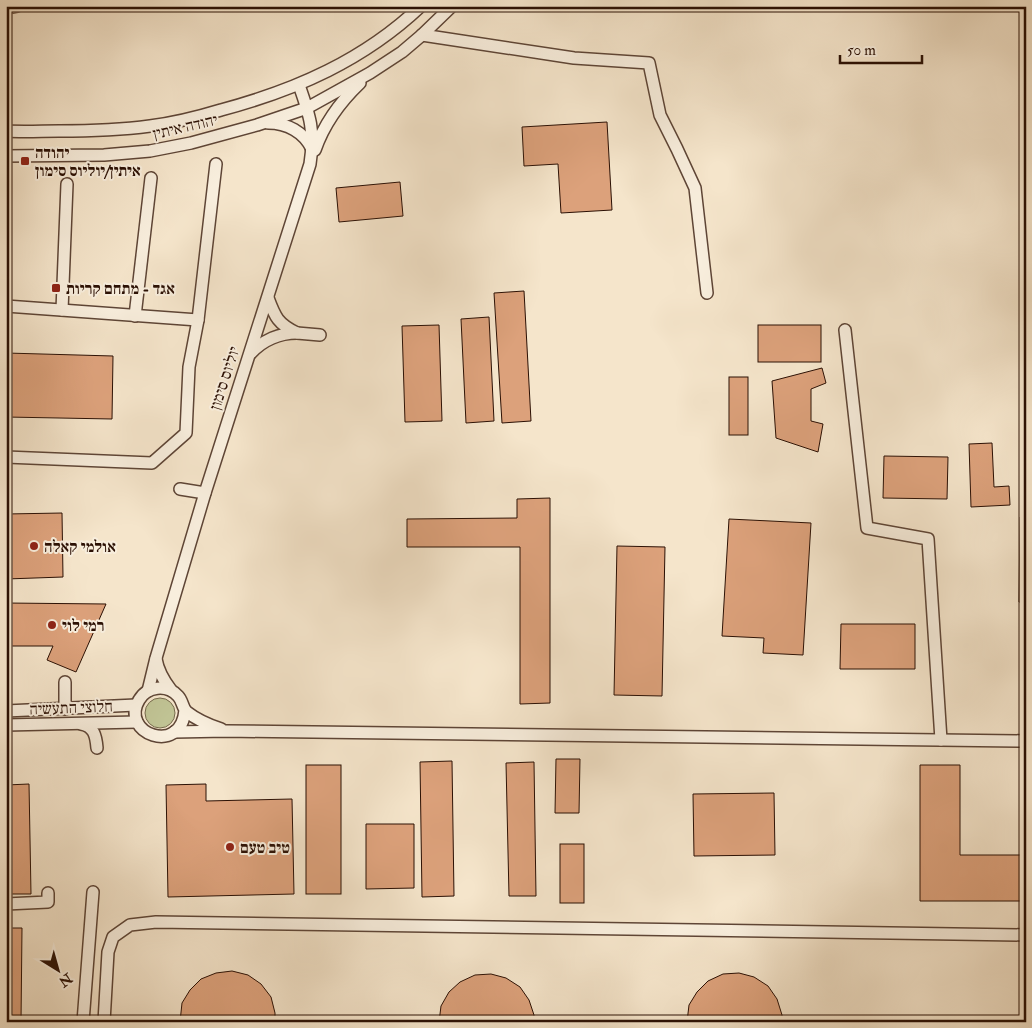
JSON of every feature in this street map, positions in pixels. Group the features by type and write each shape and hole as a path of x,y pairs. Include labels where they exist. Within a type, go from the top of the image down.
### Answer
{"street":[{"path":"6,8 17,6"},
{"path":"299,85 343,63 373,45 421,6"},
{"path":"307,108 370,74 402,52 452,6"},
{"path":"422,35 574,58 650,63 660,115 695,188 707,294"},
{"path":"310,164 329,120 341,103 370,74"},
{"name":"יוליוס סימון","path":"148,690 205,492 310,164 312,132 307,108 299,85"},
{"name":"יהודה איתין","path":"6,132 108,131 151,126 189,119 249,103 299,85"},
{"name":"יהודה איתין","path":"6,156 104,155 150,151 191,143 257,125 307,108"},
{"path":"257,125 269,123 288,125 305,138 312,149"},
{"path":"6,457 152,463 186,433 189,367 198,320 216,164"},
{"path":"135,316 151,178"},
{"path":"62,310 67,184"},
{"path":"268,298 271,308 283,326 297,332 320,335"},
{"path":"6,306 198,320"},
{"path":"845,330 867,528 928,539 941,740"},
{"path":"248,357 267,340 297,332"},
{"path":"180,489 205,492"},
{"path":"156,658 157,666 171,690"},
{"path":"65,682 65,709"},
{"path":"163,688 171,690 178,695 182,702 184,718 182,724 174,732 157,741 145,732 137,722 135,714 136,705 148,690 163,688"},
{"name":"חלוצי התעשיה","path":"6,711 136,705"},
{"path":"184,710 204,722 226,731"},
{"name":"חלוצי התעשיה","path":"6,725 137,722"},
{"path":"79,723 86,725 92,730 95,735 97,748"},
{"path":"174,732 226,731 1026,741"},
{"path":"83,1022 93,892"},
{"path":"6,904 48,902 48,893"},
{"path":"104,1022 108,952 113,937 130,925 156,922 1026,935"}],"green space":[{"path":"160,698 166,699 174,707 174,719 166,727 160,728 154,727 146,719 145,713 146,707 154,699"}],"building":[{"path":"607,122 612,210 561,213 558,164 524,166 522,127"},
{"path":"400,182 403,216 339,222 336,188"},
{"path":"524,291 531,421 502,423 494,293"},
{"path":"489,317 494,421 466,423 461,319"},
{"path":"439,325 442,421 405,422 402,326"},
{"path":"758,325 821,325 821,362 758,362"},
{"path":"6,353 113,356 112,419 6,417"},
{"path":"822,368 826,383 811,389 811,421 823,424 818,452 776,438 772,381"},
{"path":"729,377 748,377 748,435 729,435"},
{"path":"992,443 994,487 1009,486 1010,505 971,507 969,444"},
{"path":"884,456 948,457 947,499 883,498"},
{"path":"550,498 550,703 520,704 520,547 407,547 407,519 517,518 517,499"},
{"name":"אולמי קאלה","path":"62,513 63,577 6,579 6,514"},
{"path":"1020,517 1026,517 1026,603 1019,602"},
{"path":"729,519 811,523 803,655 763,653 764,638 722,636"},
{"path":"617,546 665,547 662,696 614,695"},
{"name":"רמי לוי","path":"6,603 106,604 76,672 47,660 53,646 6,646"},
{"path":"841,624 915,624 915,669 840,669"},
{"path":"556,759 580,759 579,813 555,813"},
{"path":"452,761 454,896 422,897 420,762"},
{"path":"534,762 536,896 509,896 506,763"},
{"path":"306,765 341,765 341,894 306,894"},
{"path":"920,765 960,765 960,855 1026,855 1026,901 920,901"},
{"path":"29,784 31,894 6,894 6,785"},
{"name":"טיב טעם","path":"206,784 206,801 292,799 294,894 168,897 166,785"},
{"path":"774,793 775,855 694,856 693,794"},
{"path":"366,824 414,824 414,888 366,889"},
{"path":"560,844 584,844 584,903 560,903"},
{"path":"6,928 22,928 21,1022 6,1022"},
{"path":"232,971 248,975 261,984 271,997 275,1022 180,1022 182,1003 190,990 201,979 216,973"},
{"path":"739,973 754,977 768,986 777,999 782,1022 687,1022 689,1005 697,992 708,981 723,974"},
{"path":"491,974 506,978 520,987 529,1000 534,1015 534,1022 439,1022 441,1006 449,992 460,982 475,975"}],"place":[{"name":"יהודה איתין/יוליוס סימון","path":"25,161"},
{"name":"אגד - מתחם קריות","path":"56,288"},
{"name":"אולמי קאלה","path":"34,546"},
{"name":"רמי לוי","path":"52,625"},
{"name":"טיב טעם","path":"230,847"}]}
